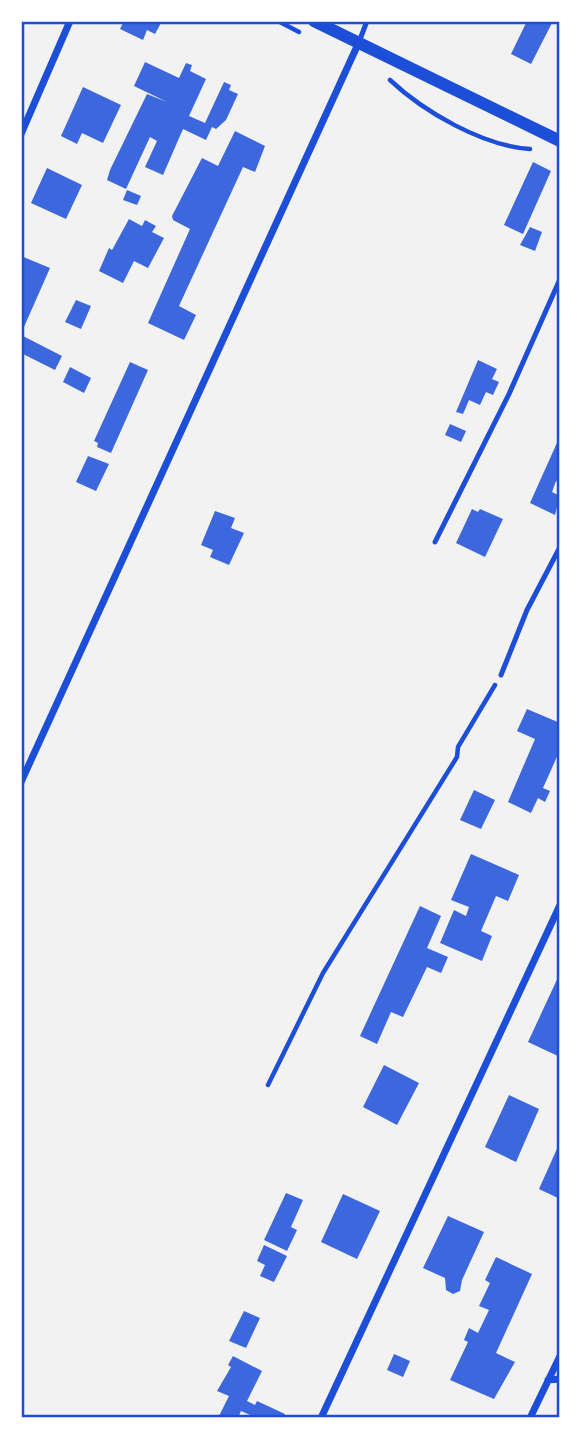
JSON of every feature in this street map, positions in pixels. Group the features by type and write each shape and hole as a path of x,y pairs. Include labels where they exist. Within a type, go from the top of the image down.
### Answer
{"street":[{"path":"21,134 70,21"},
{"path":"314,21 560,141"},
{"path":"21,782 359,42"},
{"path":"321,1418 560,905"},
{"path":"530,1418 560,1356"},
{"path":"548,1380 560,1379"}],"lane":[{"path":"359,42 367,21"},
{"path":"435,542 509,394 560,279"},
{"path":"501,675 527,610 560,547"}],"path":[{"path":"278,21 302,33"},
{"path":"385,76 415,104 505,147 535,149"},
{"path":"268,1086 323,973 457,757 458,747 501,675"}],"building":[{"path":"124,21 162,21 155,34 147,30 143,40 120,29"},
{"path":"527,21 553,21 531,64 511,54"},
{"path":"145,62 179,78 186,63 192,65 190,71 206,79 189,116 205,123 224,82 231,85 229,90 238,94 226,120 216,129 212,127 206,140 183,129 163,175 145,167 157,141 150,137 126,189 107,180 110,170 147,94 167,102 134,86"},
{"path":"83,87 121,105 103,143 82,133 77,144 61,136"},
{"path":"235,131 265,146 255,172 243,167 179,306 196,315 184,340 148,323 190,229 173,220 172,216 202,158 218,166"},
{"path":"533,162 551,171 523,234 504,225"},
{"path":"47,168 82,185 66,219 31,203"},
{"path":"127,190 141,196 137,205 123,200"},
{"path":"129,219 142,226 145,220 156,226 152,232 164,238 148,268 134,261 123,283 99,271 109,248 112,250"},
{"path":"530,227 542,232 535,251 520,245"},
{"path":"21,256 50,268 24,327 21,326"},
{"path":"76,300 91,306 81,329 65,322"},
{"path":"21,335 62,356 55,370 21,353"},
{"path":"478,360 497,369 492,379 499,382 493,395 486,392 480,405 469,400 463,414 456,412"},
{"path":"130,362 148,370 111,453 97,447 98,443 94,441"},
{"path":"70,367 91,378 84,393 63,382"},
{"path":"450,424 466,431 461,442 445,435"},
{"path":"560,436 560,483 556,481 552,492 560,496 555,515 530,503"},
{"path":"88,456 109,464 96,491 76,482"},
{"path":"472,509 478,512 480,509 503,519 485,557 456,543"},
{"path":"215,511 235,518 231,528 244,533 229,565 210,557 213,550 201,545"},
{"path":"527,709 560,723 560,750 543,788 550,791 545,802 538,798 531,813 508,802 535,739 517,731"},
{"path":"474,790 495,800 481,829 460,820"},
{"path":"471,854 519,875 508,901 496,896 481,931 492,936 482,961 440,943 454,910 466,916 469,907 451,900"},
{"path":"420,906 441,916 427,948 448,957 441,973 427,967 403,1017 391,1012 377,1044 360,1036"},
{"path":"560,973 560,1057 528,1042"},
{"path":"384,1065 419,1083 397,1125 363,1107"},
{"path":"509,1095 539,1109 516,1162 485,1147"},
{"path":"560,1142 560,1199 539,1189"},
{"path":"286,1193 303,1200 291,1227 297,1230 287,1251 264,1240"},
{"path":"343,1194 380,1211 357,1259 321,1242"},
{"path":"448,1216 484,1232 462,1280 460,1291 453,1294 446,1290 445,1278 423,1268"},
{"path":"264,1245 287,1256 274,1282 260,1276 265,1265 257,1261"},
{"path":"496,1257 532,1274 496,1353 515,1362 494,1399 450,1380 468,1342 464,1340 469,1328 478,1333 489,1310 479,1306 490,1283 485,1280"},
{"path":"244,1311 260,1318 246,1348 229,1341"},
{"path":"394,1354 410,1361 403,1377 387,1370"},
{"path":"233,1356 262,1371 247,1401 255,1405 257,1401 285,1414 284,1418 257,1418 241,1411 238,1418 218,1418 229,1396 217,1391 231,1367 228,1365"}]}
